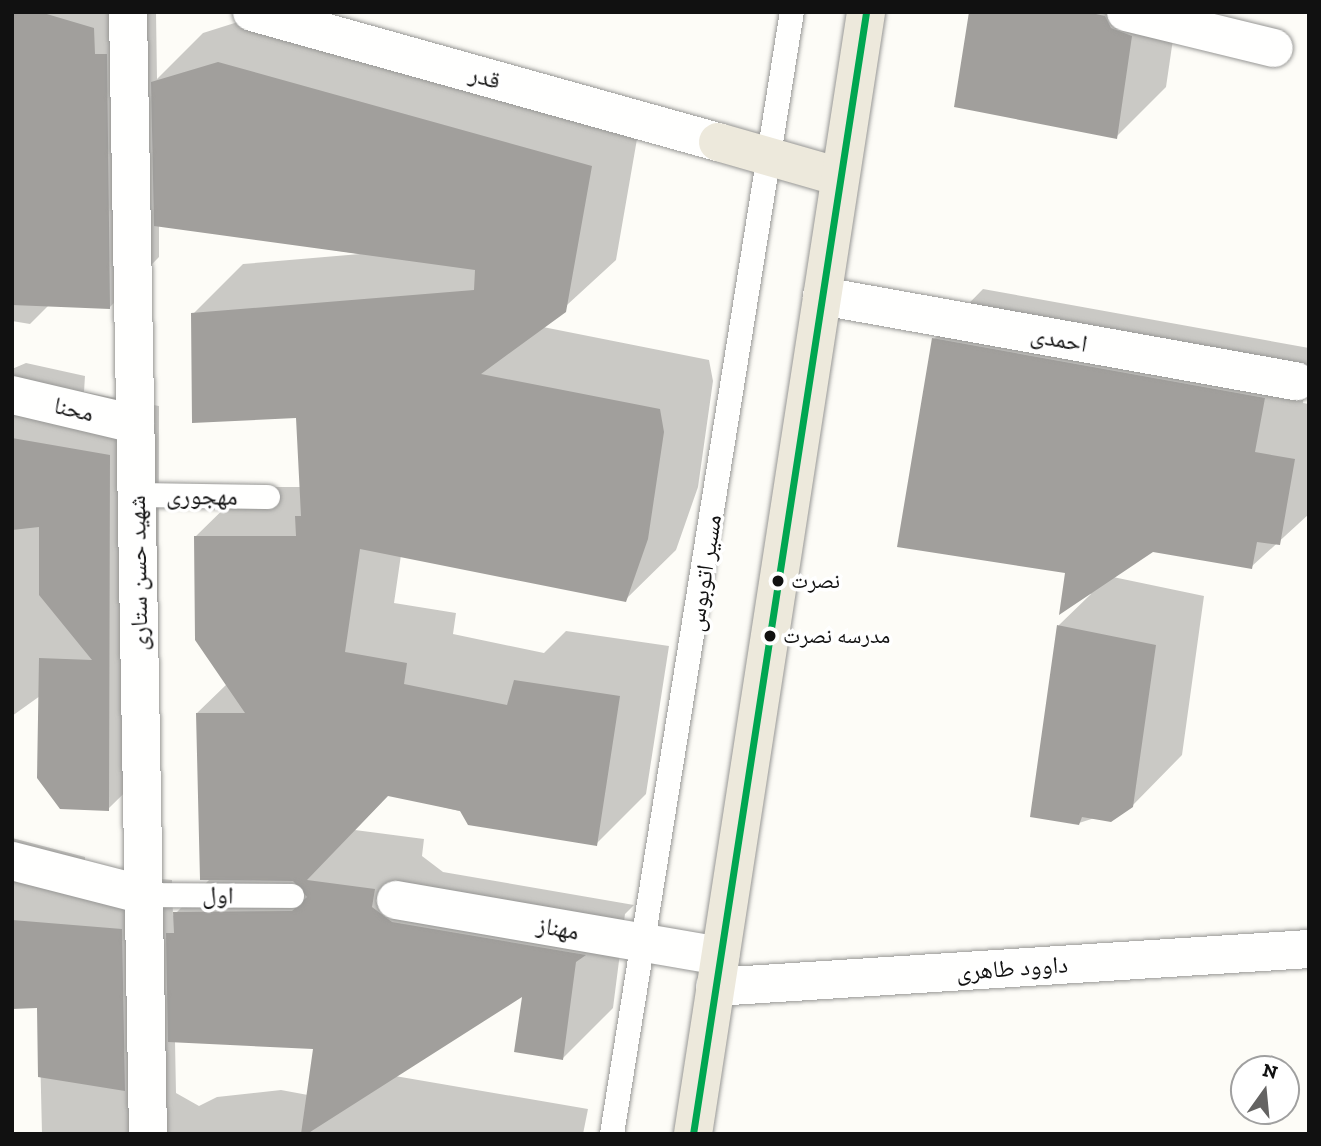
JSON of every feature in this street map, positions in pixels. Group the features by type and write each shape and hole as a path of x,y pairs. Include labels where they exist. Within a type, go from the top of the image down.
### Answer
{"main road":[{"path":"693,1134 866,12"},
{"path":"718,142 840,177"}],"street":[{"name":"شهید حسن ستاری","path":"128,12 148,1134"},
{"name":"قدر","path":"253,12 718,142"},
{"path":"1126,12 1274,48"},
{"name":"احمدی","path":"822,296 1296,381"},
{"name":"محنا","path":"12,395 135,424"},
{"path":"12,861 144,894"},
{"name":"مهناز","path":"396,900 646,943 718,972"},
{"name":"داوود طاهری","path":"718,972 1309,949"}],"lane":[{"name":"مسیر اتوبوس","path":"612,1134 646,943 792,12"},
{"name":"مهجوری","path":"136,495 268,497"},
{"name":"اول","path":"144,894 292,896"}],"building":[{"path":"12,12 40,12 94,28 95,54 107,54 110,309 12,305"},
{"path":"969,12 1087,12 1105,16 1111,28 1132,36 1117,139 954,107"},
{"path":"218,62 592,166 566,312 481,374 660,409 664,432 648,539 626,602 360,549 345,652 407,663 404,684 507,705 514,680 620,696 597,846 468,825 460,811 388,796 307,880 375,889 372,907 392,922 586,955 576,962 563,1060 514,1052 522,997 307,1134 301,1134 313,1049 168,1042 166,933 174,933 173,912 292,911 307,897 293,881 200,880 196,713 245,713 195,640 194,536 296,536 295,516 301,516 296,418 192,423 191,313 474,290 475,270 154,226 151,82"},
{"path":"932,338 1265,398 1255,452 1295,459 1280,545 1257,542 1252,569 1153,552 1059,615 1065,573 897,547"},
{"path":"12,438 110,455 109,811 60,809 37,778 39,658 92,660 39,595 39,527 12,530"},
{"path":"1057,625 1156,645 1133,807 1111,822 1082,817 1079,825 1030,817"},
{"path":"12,920 122,929 125,1091 38,1077 37,1008 12,1009"}],"transit line":[{"path":"693,1134 866,12"}],"place":[{"name":"نصرت","path":"778,581"},
{"name":"مدرسه نصرت","path":"770,636"}]}
